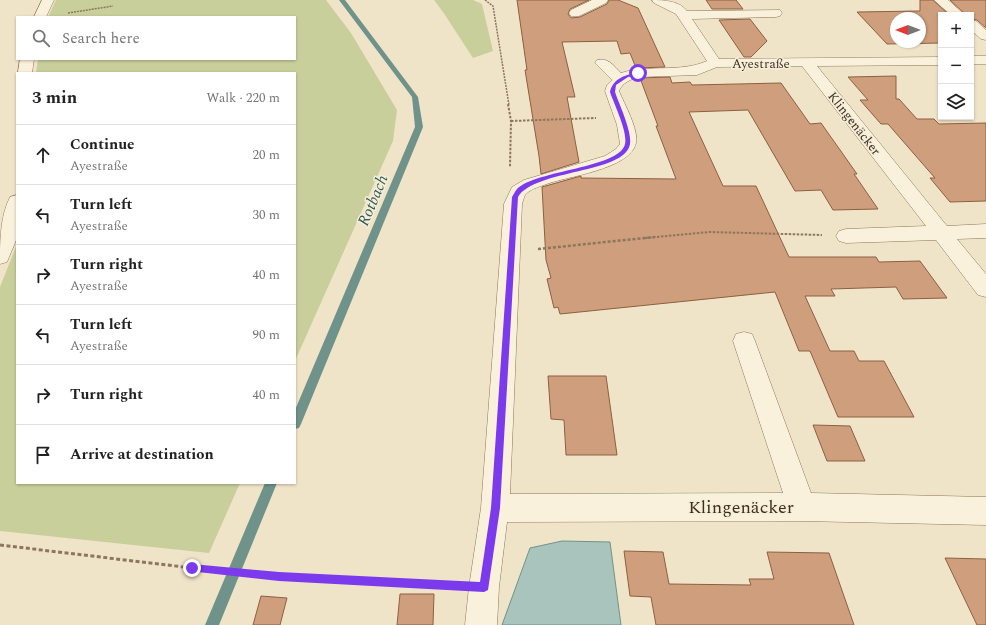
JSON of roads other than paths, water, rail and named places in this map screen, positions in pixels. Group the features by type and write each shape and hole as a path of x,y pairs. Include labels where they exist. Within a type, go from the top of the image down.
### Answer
{"street":[{"path":"40,16 48,0"},
{"path":"576,13 602,0"},
{"name":"Ayestraße","path":"658,0 678,8 715,63"},
{"path":"940,0 955,12"},
{"path":"684,15 776,13"},
{"path":"974,26 986,36"},
{"path":"26,72 28,60"},
{"path":"974,60 986,60"},
{"path":"807,63 938,61"},
{"path":"481,625 484,587 496,508 512,251 513,204 519,190 534,181 596,165 615,158 624,152 628,145 628,136 612,92 614,85 620,80 602,63"},
{"name":"Ayestraße","path":"620,80 638,73 697,71 715,63 807,63"},
{"name":"Klingenäcker","path":"807,63 986,289"},
{"path":"0,257 4,239 16,204"},
{"path":"846,236 986,231"},
{"path":"744,341 802,507"},
{"name":"Klingenäcker","path":"496,508 802,507 986,511"}],"water":[{"path":"562,541 610,542 621,625 502,625 530,548"}],"waterway":[{"name":"Rotbach","path":"296,422 419,127 415,97 342,0"},
{"name":"Rotbach","path":"212,625 271,484"}]}
